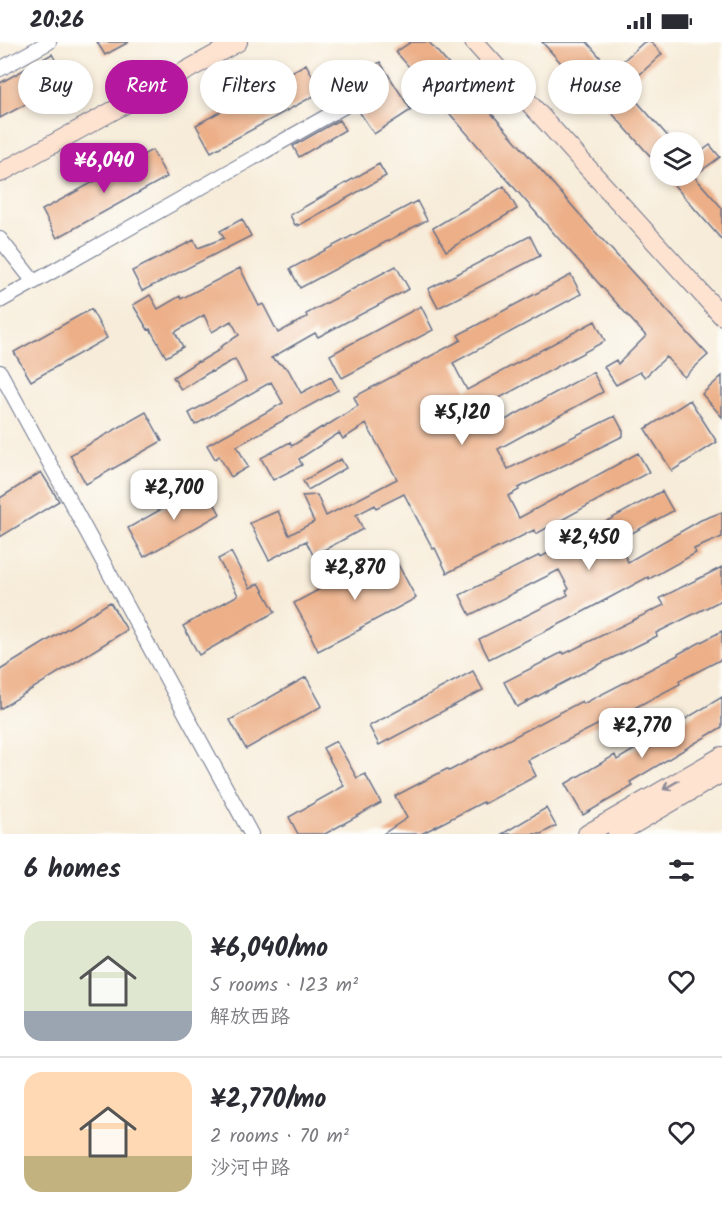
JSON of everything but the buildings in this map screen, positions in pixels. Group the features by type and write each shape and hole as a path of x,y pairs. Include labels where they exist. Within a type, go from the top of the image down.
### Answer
{"main road":[{"path":"0,173 238,42"},
{"path":"474,42 722,316"},
{"path":"587,834 722,756"},
{"path":"617,834 722,773"}],"street":[{"path":"0,69 49,42"},
{"path":"0,301 331,114"},
{"path":"0,239 34,282"},
{"path":"0,372 251,834"}]}
